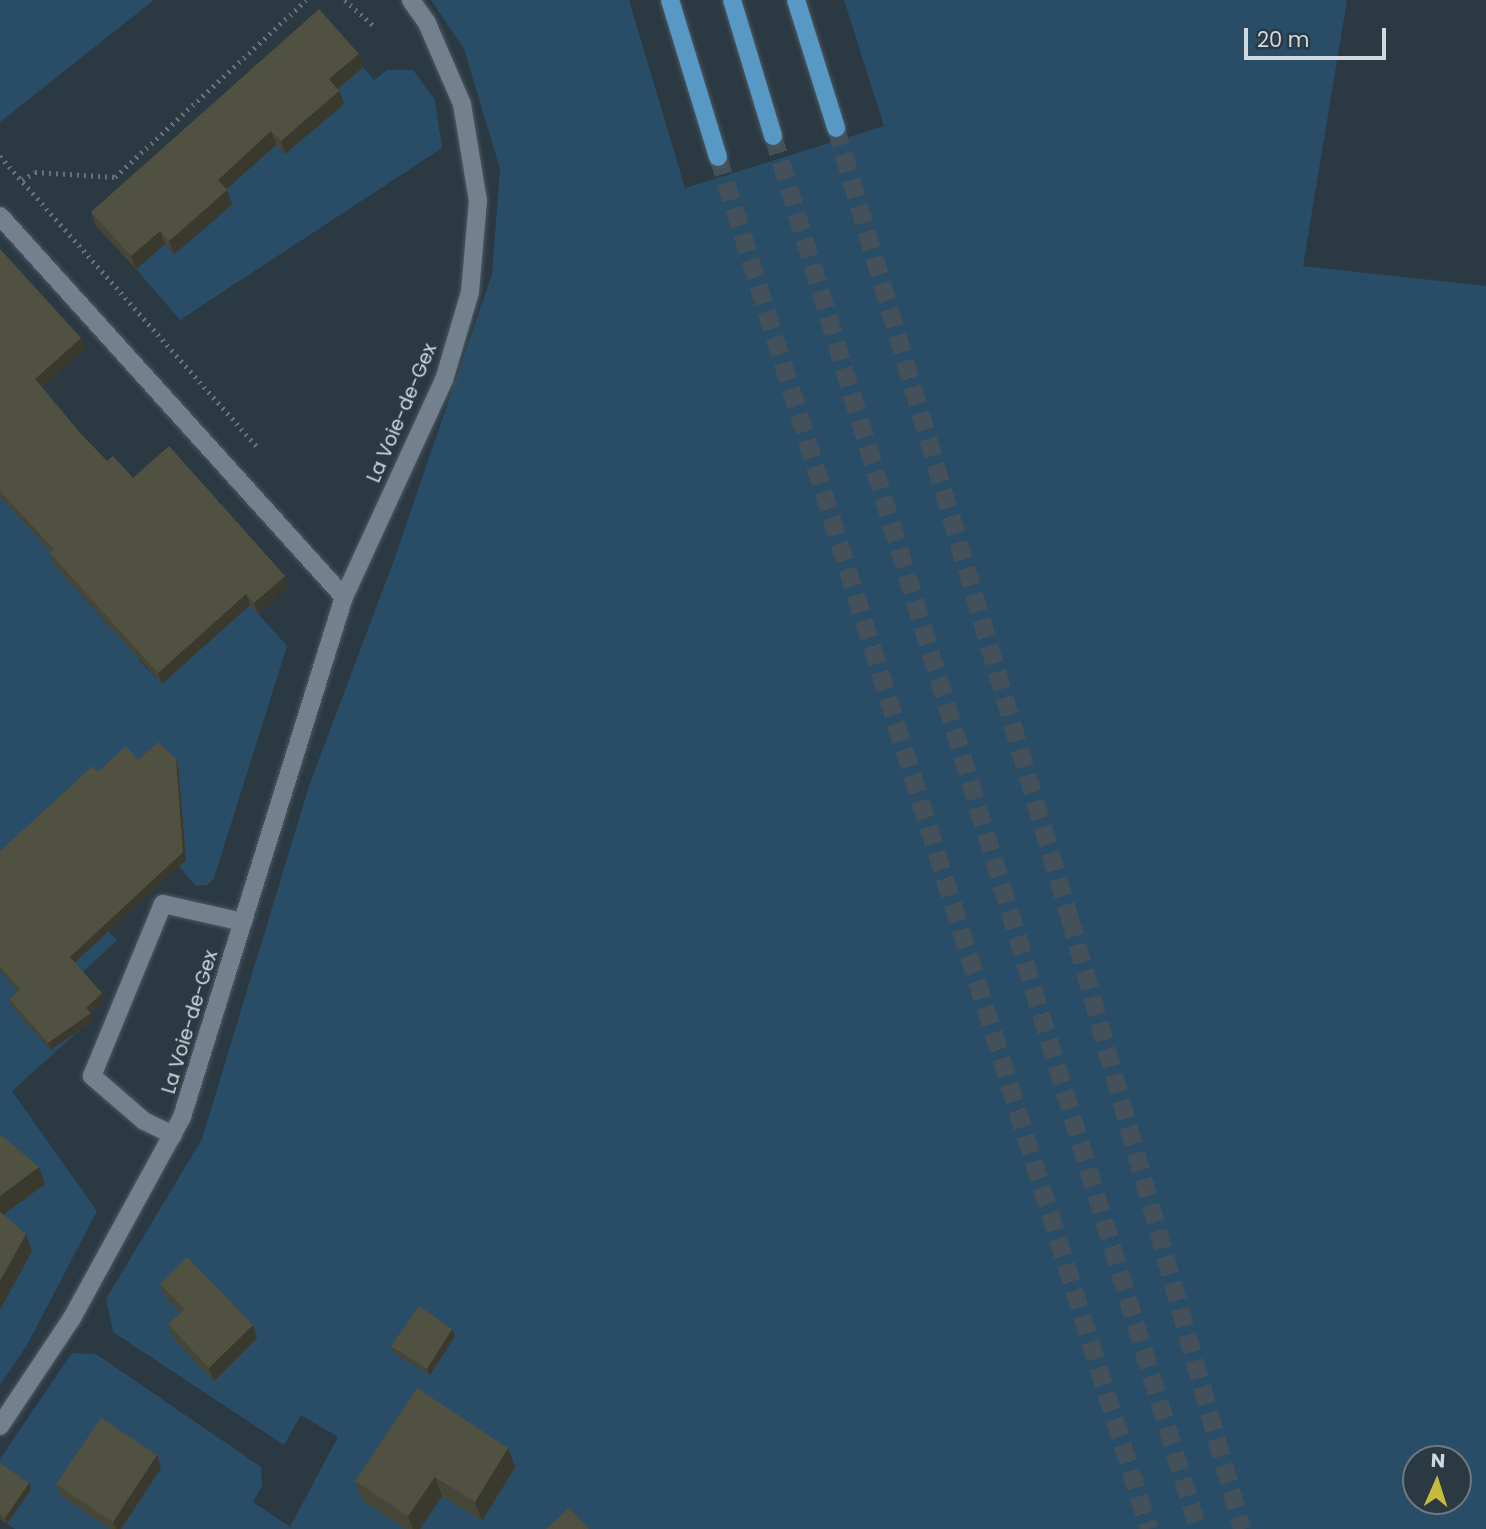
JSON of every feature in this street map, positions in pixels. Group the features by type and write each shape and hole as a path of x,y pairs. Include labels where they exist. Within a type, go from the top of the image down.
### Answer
{"main road":[{"path":"670,0 718,157"},
{"path":"732,0 773,136"},
{"path":"796,0 836,128"}],"street":[{"name":"La Voie-de-Gex","path":"0,1426 72,1318 173,1135 243,922 344,597 444,380 470,292 478,201 462,104 427,23 411,0"},
{"path":"0,216 344,597"},
{"path":"173,1135 144,1121 92,1076 163,904 243,922"}],"path":[{"path":"22,180 35,172 115,177 306,0"},
{"path":"345,0 373,25"},
{"path":"0,156 261,450"}],"shaded area":[{"path":"0,0 154,0 0,122"},
{"path":"431,0 629,0 685,188 884,126 844,0 1347,0 1303,266 1486,286 1486,1529 15,1529 0,1519 0,1459 72,1353 96,1354 261,1467 262,1486 253,1502 290,1527 338,1437 301,1415 284,1445 113,1332 106,1299 202,1139 309,786 394,560 492,274 500,169 464,49"},
{"path":"363,67 374,80 387,70 413,70 435,100 442,148 180,320 136,269 165,244 174,254 209,225 232,204 222,193 276,144 285,154 334,92"},
{"path":"0,480 58,559 54,564 107,624 140,649 139,660 155,677 166,678 228,624 230,582 287,646 214,878 207,885 196,886 169,855 93,868 132,910 108,931 117,940 81,974 92,1019 12,1091 97,1211 27,1345 0,1385"}],"building":[{"path":"319,9 359,54 329,79 339,91 281,141 271,131 218,180 227,190 169,241 160,231 131,256 91,212"},
{"path":"0,249 81,338 35,379 80,433 107,461 113,456 133,478 169,446 285,576 254,603 246,594 158,673 50,553 54,549 0,491"},
{"path":"158,742 176,759 183,852 70,957 102,993 86,1008 91,1013 48,1043 10,999 20,989 0,967 0,851 93,766 98,772 126,746 138,760"},
{"path":"0,1134 39,1167 0,1196"},
{"path":"0,1212 26,1234 0,1281"},
{"path":"187,1257 253,1325 209,1368 168,1324 185,1309 160,1284"},
{"path":"419,1306 452,1329 427,1369 391,1346"},
{"path":"417,1388 508,1448 475,1502 435,1477 408,1516 355,1481"},
{"path":"101,1418 157,1455 113,1522 56,1484"},
{"path":"0,1463 29,1483 5,1518 0,1514"},
{"path":"569,1508 589,1529 546,1529"}],"tunnel":[{"path":"836,128 1070,919 1242,1529"},
{"path":"773,136 1198,1529"},
{"path":"718,157 1149,1529"}]}
